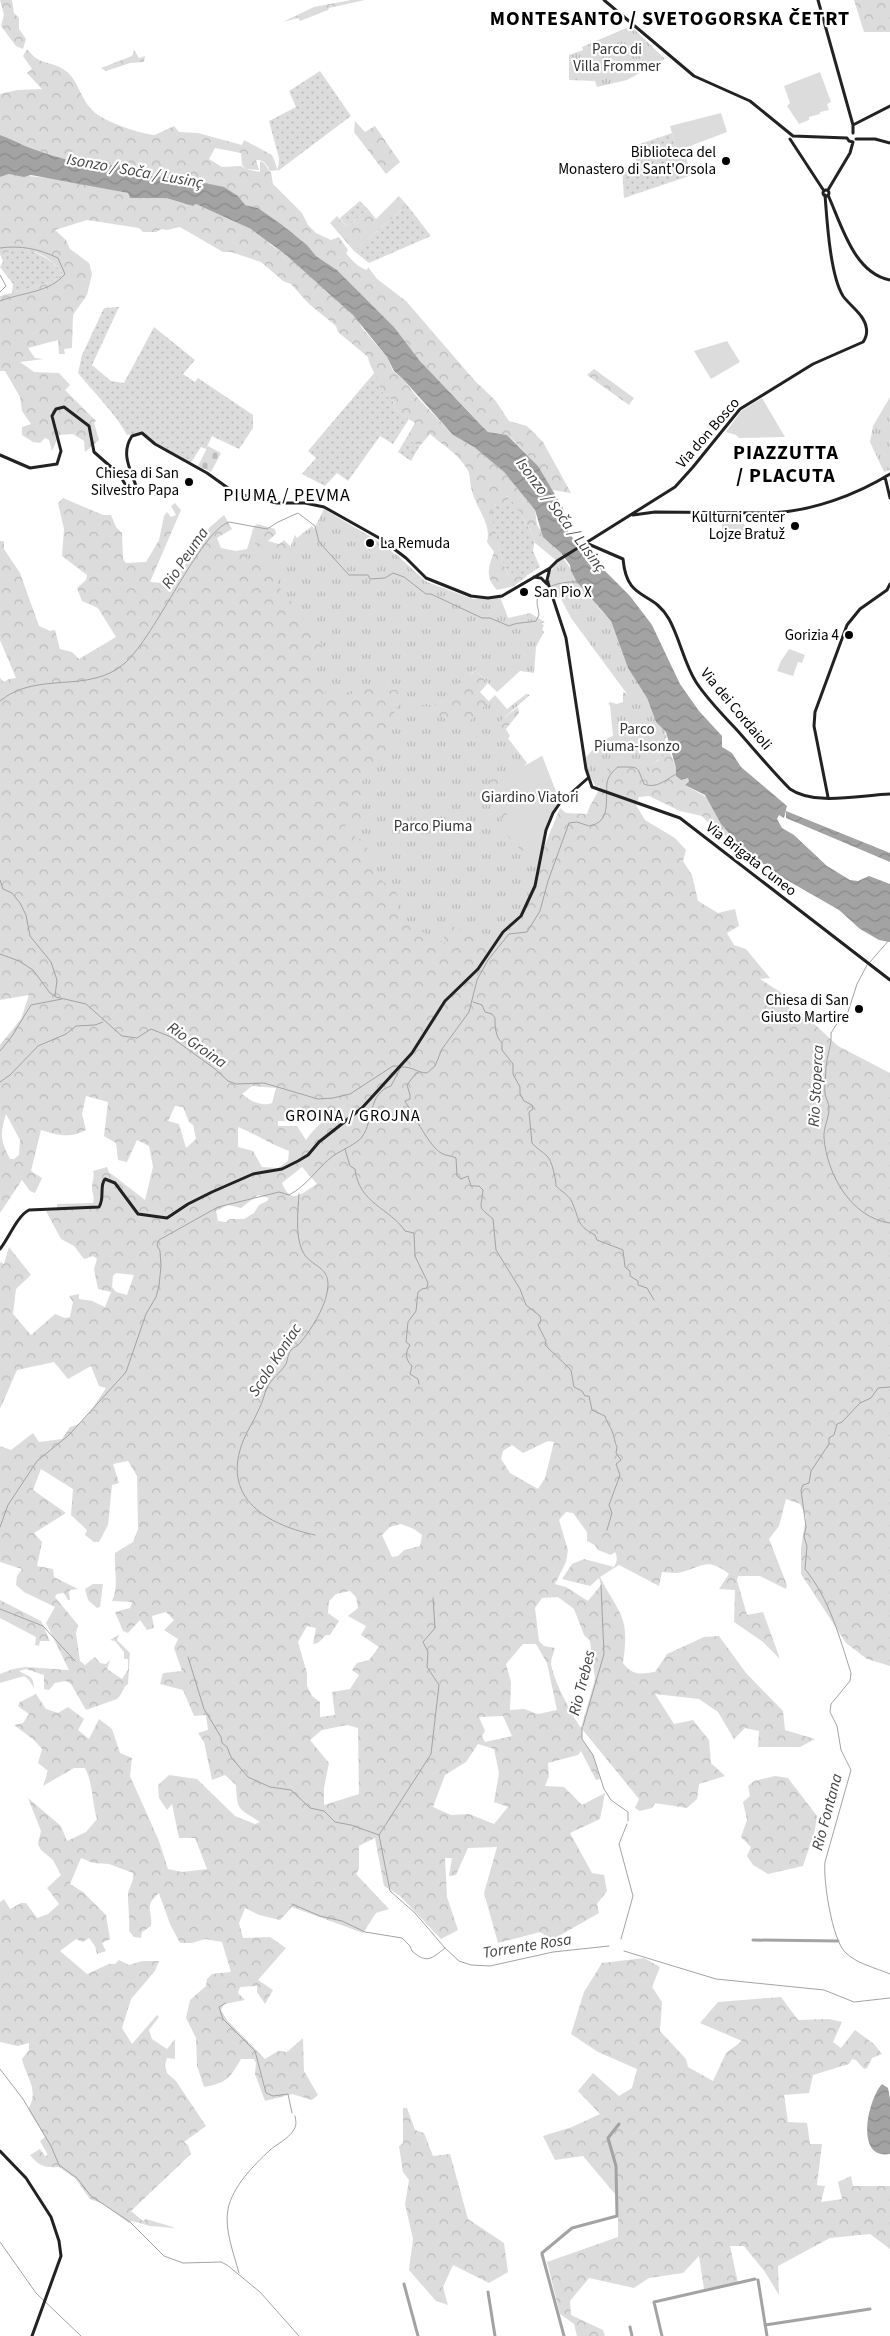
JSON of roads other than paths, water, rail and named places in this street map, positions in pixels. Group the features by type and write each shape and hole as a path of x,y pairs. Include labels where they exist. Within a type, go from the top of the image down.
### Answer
{"street":[{"path":"604,0 694,76 750,101 788,134 787,137 791,138 826,190 830,193 826,195 826,211 834,210"},
{"path":"818,0 855,140 850,153 826,190"},
{"path":"852,125 890,106"},
{"path":"847,138 852,133"},
{"path":"791,138 847,138 849,141 875,139 890,143"},
{"path":"826,195 856,256 864,268 876,276 890,280"},
{"name":"Via don Bosco","path":"638,512 675,487 740,409 813,364 852,348 866,338 866,325 840,289 828,234 826,211"},
{"path":"0,455 28,468 54,466 59,462 61,451 52,416 55,410 64,407 88,424 92,431 92,446 96,454 119,474 129,492 133,494 137,488 127,464 127,448 132,436 142,433 158,446 207,473 235,493 276,503 305,503 324,507 381,539 408,560 426,578 480,598 502,596 638,512 772,513 791,511 836,499 890,474"},
{"path":"885,477 890,498"},
{"path":"647,505 649,512"},
{"name":"Via dei Cordaioli","path":"586,543 623,559 624,575 629,585 637,593 652,601 670,620 686,665 696,683 714,706 790,789 806,797 828,798 890,794"},
{"path":"0,1249 25,1213 43,1209 99,1207 102,1200 103,1182 108,1179 115,1184 138,1214 167,1218 188,1204 253,1174 282,1169 308,1155 320,1142 362,1108 412,1053 445,1001 478,969 503,932 522,916 535,886 546,830 553,813 560,803 588,778 566,638 546,578 550,568"},
{"path":"533,577 541,578 548,585"},
{"path":"828,798 814,726 815,712 847,625 860,608 887,590 890,584"},
{"name":"Via Brigata Cuneo","path":"588,778 594,789 680,818 890,980"},
{"path":"0,2151 26,2178 51,2217 59,2241 61,2256 32,2336"}],"water":[{"name":"Isonzo / Soča / Lusinç","path":"0,135 25,146 71,161 108,166 117,164 145,175 185,179 224,187 238,196 245,205 258,208 281,224 307,245 316,256 337,270 394,327 420,361 488,432 507,435 538,466 563,508 566,528 574,540 630,596 652,625 680,684 699,711 722,736 722,747 732,753 741,767 787,806 784,818 779,815 777,819 782,828 794,835 827,866 850,880 858,881 869,876 890,884 890,942 879,940 860,929 839,910 785,879 742,849 721,824 705,795 685,785 689,781 688,778 681,780 676,776 676,768 666,732 656,722 647,698 628,668 611,621 577,582 570,565 561,553 543,537 535,510 504,472 474,447 453,435 394,371 387,357 353,315 286,255 251,229 196,204 193,206 166,198 130,198 128,193 31,175 24,177 9,174 0,177"},
{"path":"786,811 890,853 890,862 786,818"},
{"path":"882,2084 888,2088 890,2099 890,2154 879,2153 872,2148 868,2138 867,2127 872,2102"}],"waterway":[{"path":"0,248 23,247 51,255 58,258 65,274 59,280 43,289 0,301"},
{"path":"0,275 6,286 0,292"},
{"name":"Rio Peuma","path":"0,701 30,686 95,678 111,673 125,663 150,631 205,544 217,530 229,522 267,529 298,513 315,526 319,542 349,575 368,575 370,579 385,578 393,573 404,577 426,594 431,594 482,618 490,618 509,626 536,621 539,615 537,602 539,596 547,588 560,583 578,582"},
{"path":"0,1527 8,1505 37,1461 69,1435 126,1372 146,1314 156,1297 159,1286 161,1266 160,1251 157,1245 159,1240 218,1207 279,1192 289,1195 302,1186 333,1156 360,1139 366,1130 378,1095 391,1086 401,1067 427,1073 435,1066 442,1049 469,1012 477,980 488,960 509,934 527,932 540,911 548,881 569,823 577,822 589,826 601,820 606,809 608,778 613,772 618,767 635,768 639,771 644,784 648,785 661,783 676,774"},
{"path":"0,880 3,889 12,893 20,903 26,915 30,936 51,962 57,980 55,996"},
{"name":"Rio Stoperca","path":"870,962 890,939"},
{"name":"Rio Groina","path":"0,954 19,961 33,970 50,993 56,997 86,1004 122,1036 137,1038 151,1029 171,1037 215,1069 228,1081 236,1084 264,1083 318,1099 333,1098 350,1094 393,1066 399,1066"},
{"name":"Rio Stoperca","path":"867,965 857,984 848,1012 840,1019 831,1033 825,1088 829,1112 824,1138 830,1166 844,1192 864,1213 890,1223"},
{"path":"0,1051 12,1036 31,1005 62,999"},
{"path":"473,1002 482,1005 485,1012 492,1014 495,1018 495,1028 502,1043 502,1050 513,1064 513,1074 520,1087 520,1094 524,1101 532,1105 533,1109 529,1112 532,1143 549,1158 556,1186 570,1198 584,1228 595,1235 597,1240 623,1250 625,1267 630,1271 630,1276 638,1281 638,1285 647,1288 654,1300"},
{"path":"0,1082 10,1075 38,1046 66,1034 76,1026 95,1025 103,1022"},
{"path":"418,1073 407,1085 410,1099 405,1101 406,1103 427,1138 436,1149 443,1154 456,1158 457,1176 461,1179 468,1176 471,1186 479,1186 483,1190 481,1207 493,1219 496,1250 520,1289 526,1305 540,1316 541,1320 538,1325 546,1341 545,1345 571,1370 574,1387 582,1391 585,1396 589,1396 592,1410 605,1416 613,1433 617,1447 616,1453 621,1460 616,1464 620,1475 609,1505 612,1513 607,1530"},
{"path":"345,1149 350,1166 355,1169 362,1190 399,1223 405,1231 414,1233 415,1256 428,1283 427,1288 418,1292 416,1311 408,1322 406,1342 410,1345 406,1356 412,1366 410,1374 418,1379 419,1384"},
{"name":"Scolo Koniac","path":"299,1194 298,1237 306,1256 327,1277 327,1293 313,1326 299,1344 290,1351 286,1364 267,1388 240,1450 237,1469 239,1484 246,1498 256,1509 283,1525 315,1535"},
{"name":"Rio Fontana","path":"890,1387 878,1388 871,1398 860,1403 842,1422 837,1424 834,1435 829,1438 829,1444 811,1471 809,1483 803,1485 801,1490 806,1527 804,1537 807,1546 805,1569 814,1581 827,1606 838,1632 851,1673 850,1681 831,1704 830,1712 837,1726 841,1750 851,1770 825,1862 825,1882 829,1909 836,1935 845,1952 860,1962 890,1974"},
{"name":"Rio Trebes","path":"583,1726 604,1654 601,1585"},
{"path":"433,1598 435,1628 423,1642 428,1652 427,1667 439,1685 431,1754 379,1835 390,1891 415,1913 445,1948"},
{"path":"0,1609 43,1626 75,1661"},
{"path":"188,1657 204,1709 231,1757 248,1777 270,1787 291,1790 310,1808 324,1811 335,1822 351,1825 379,1835"},
{"name":"Rio Trebes","path":"582,1727 582,1739 593,1755 604,1789 611,1800 628,1812 628,1821"},
{"name":"Rio Trebes","path":"621,1939 633,1896 619,1844 627,1824"},
{"name":"Torrente Rosa","path":"292,1904 320,1916 342,1921 365,1932 402,1938 412,1951 425,1959 432,1957 445,1948 459,1961 471,1965 490,1966 553,1952 609,1946"},
{"path":"753,1940 838,1941"},
{"name":"Torrente Rosa","path":"624,1951 716,1979 824,1990 854,2002 890,1998"},
{"path":"226,2003 219,2007 223,2019 255,2051 266,2093 273,2096 288,2094 292,2113"},
{"path":"0,2069 23,2099 51,2146 59,2165 77,2178 91,2196 130,2222 164,2256 183,2263 221,2262 227,2265 260,2292 299,2336"},
{"path":"239,2273 227,2225 228,2209 234,2192 270,2150 291,2134 296,2125 295,2116"},
{"path":"542,2253 572,2228 617,2216 616,2166 608,2138 619,2124"},
{"path":"0,2242 36,2293 81,2336"},
{"path":"542,2254 564,2336"},
{"path":"662,2336 654,2302 755,2279"},
{"path":"758,2280 767,2336"},
{"path":"404,2284 418,2336"},
{"path":"488,2292 495,2336"},
{"path":"765,2325 870,2309"},
{"path":"630,2327 632,2336"}],"place":[{"name":"Biblioteca del Monastero di Sant'Orsola","path":"726,161"},
{"name":"Chiesa di San Silvestro Papa","path":"189,482"},
{"name":"Kulturni center Lojze Bratuž","path":"795,526"},
{"name":"La Remuda","path":"370,543"},
{"name":"San Pio X","path":"524,592"},
{"name":"Gorizia 4","path":"849,635"},
{"name":"Chiesa di San Giusto Martire","path":"859,1009"}],"district":[{"name":"MONTESANTO / SVETOGORSKA ČETRT","path":"670,19"},
{"name":"PIAZZUTTA / PLACUTA","path":"786,464"},
{"name":"PIUMA / PEVMA","path":"287,495"},
{"name":"GROINA / GROJNA","path":"353,1116"}],"park label":[{"name":"Parco di Villa Frommer","path":"617,58"},
{"name":"Parco Piuma-Isonzo","path":"637,738"},
{"name":"Giardino Viatori","path":"530,797"},
{"name":"Parco Piuma","path":"433,826"}]}
